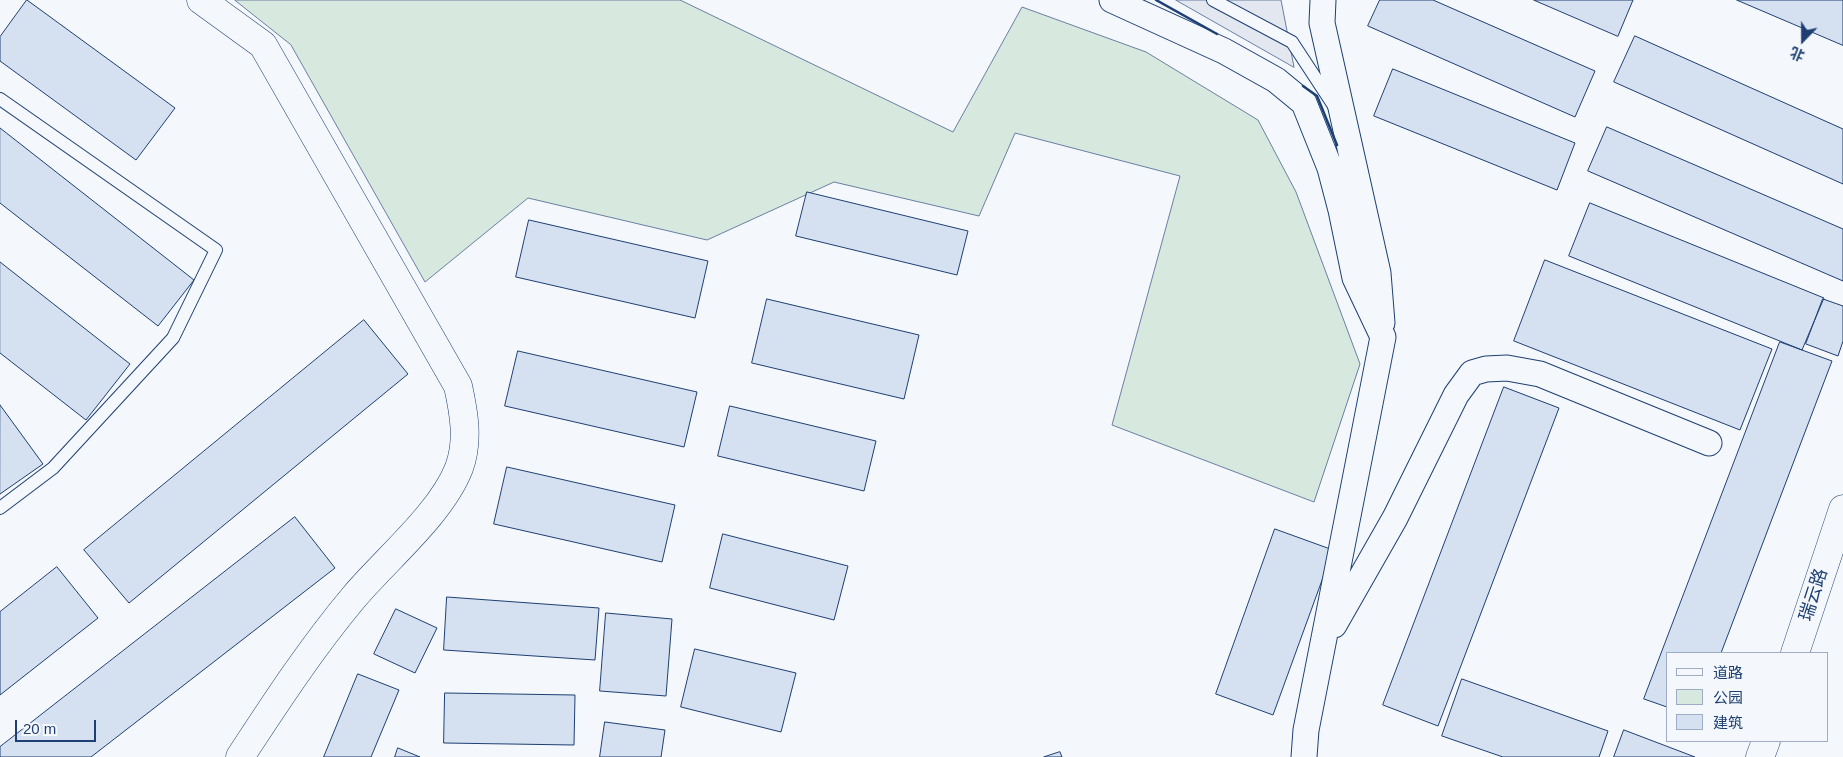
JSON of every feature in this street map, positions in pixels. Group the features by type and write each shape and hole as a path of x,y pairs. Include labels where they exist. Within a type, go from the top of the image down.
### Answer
{"street":[{"path":"201,0 263,45 458,386 464,410 464,449 450,487 435,508 354,597 295,672 240,757"},
{"path":"1112,0 1224,50 1276,80 1304,103 1330,168 1355,278 1383,338"},
{"path":"1304,757 1306,730 1383,338 1378,273 1322,23 1323,0"},
{"path":"1323,644 1395,518 1456,395 1472,373 1486,369 1508,368 1540,374 1709,443"},
{"name":"瑞云路","path":"1795,652 1843,509"},
{"path":"1760,757 1766,742"}],"lane":[{"path":"1213,0 1292,42 1344,120"},
{"path":"0,99 216,250 173,338 53,468 0,508"}],"green space":[{"path":"235,0 680,0 953,132 1022,7 1146,52 1258,120 1296,192 1360,364 1314,502 1112,425 1180,176 1015,133 979,216 834,182 707,240 528,198 425,282 291,45"}],"shaded area":[{"path":"1176,0 1281,0 1294,67"}],"building":[{"path":"27,0 175,108 136,160 0,61 0,37"},
{"path":"1380,0 1433,0 1595,71 1575,117 1368,26"},
{"path":"1534,0 1633,0 1618,36"},
{"path":"1737,0 1843,0 1843,45"},
{"path":"1635,36 1843,129 1843,184 1614,82"},
{"path":"1393,69 1575,143 1557,190 1374,116"},
{"path":"1607,127 1843,229 1843,281 1588,171"},
{"path":"0,128 194,280 158,326 0,203"},
{"path":"807,192 968,231 957,275 796,236"},
{"path":"1590,203 1824,298 1802,350 1569,256"},
{"path":"529,220 708,261 695,318 516,277"},
{"path":"1545,260 1772,349 1740,430 1514,341"},
{"path":"0,262 130,364 86,420 0,353"},
{"path":"767,299 919,335 904,399 752,363"},
{"path":"1823,299 1843,306 1843,341 1838,356 1806,344"},
{"path":"364,320 408,374 129,603 84,550"},
{"path":"1780,342 1832,361 1721,652 1666,652 1666,707 1644,699"},
{"path":"518,351 697,392 684,447 505,406"},
{"path":"1504,387 1559,408 1438,726 1383,705"},
{"path":"0,405 43,464 0,494"},
{"path":"730,406 876,441 864,491 718,456"},
{"path":"507,467 675,505 662,562 494,524"},
{"path":"295,517 335,568 91,757 0,757 0,747"},
{"path":"1275,529 1333,550 1273,715 1216,694"},
{"path":"723,534 848,566 834,620 710,588"},
{"path":"57,567 98,618 0,695 0,612"},
{"path":"447,597 599,608 595,660 444,650"},
{"path":"396,609 437,628 415,673 374,654"},
{"path":"606,613 672,619 666,696 600,691"},
{"path":"695,649 796,673 781,732 681,707"},
{"path":"358,674 399,690 371,757 324,757"},
{"path":"1462,679 1608,731 1599,757 1503,757 1442,736"},
{"path":"445,693 575,695 574,745 444,743"},
{"path":"605,722 665,730 661,757 600,757"},
{"path":"1624,730 1695,757 1614,757"},
{"path":"398,748 420,757 395,757"},
{"path":"1060,752 1062,757 1044,757"}],"wall":[{"path":"1156,0 1217,34"},
{"path":"1303,86 1317,96 1337,145"}]}
